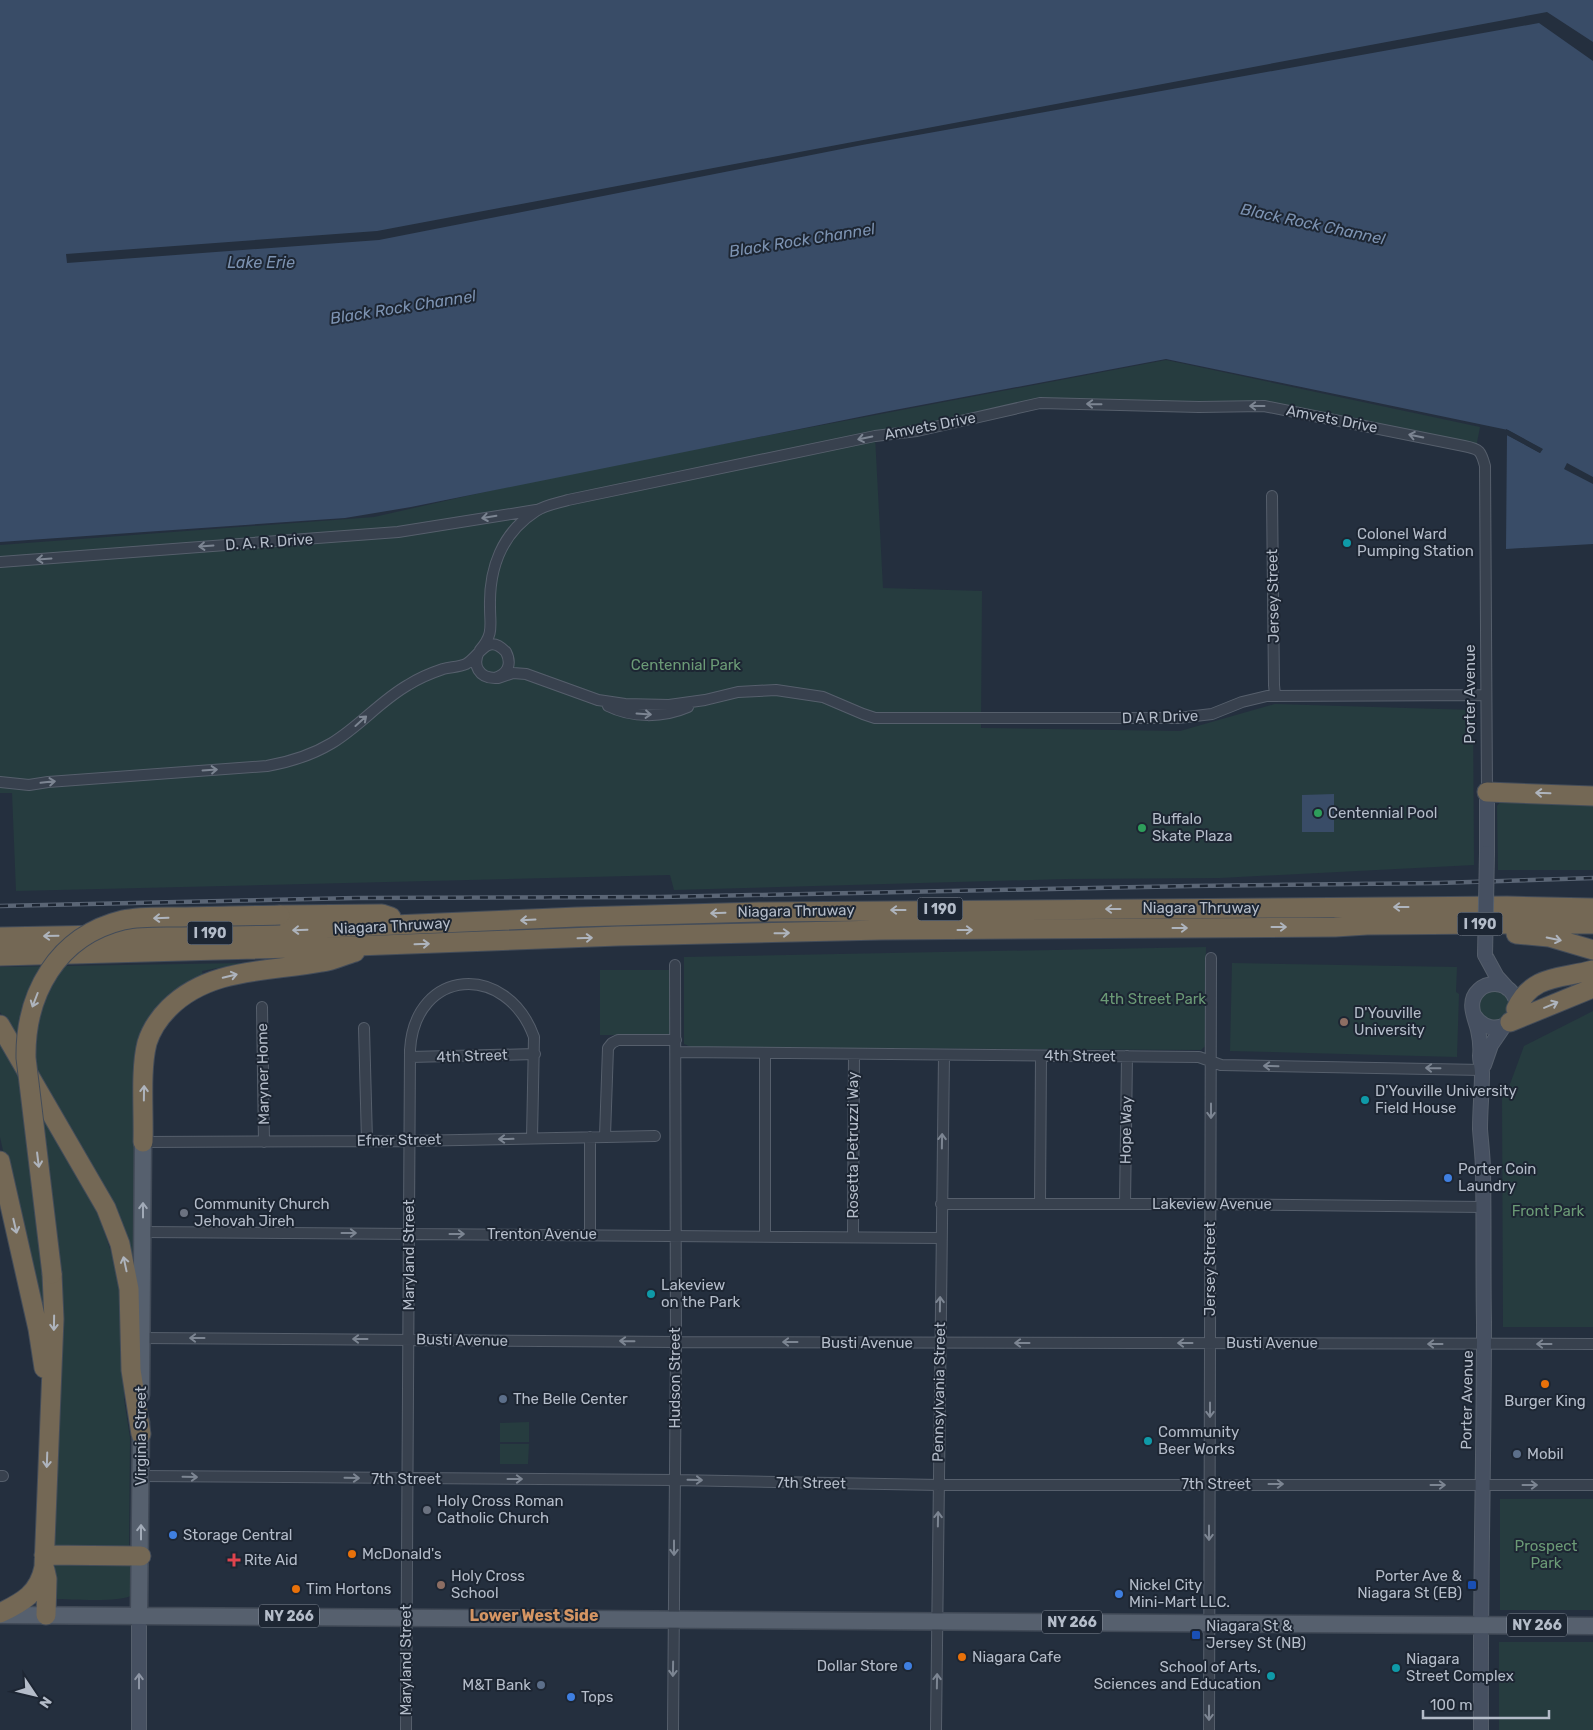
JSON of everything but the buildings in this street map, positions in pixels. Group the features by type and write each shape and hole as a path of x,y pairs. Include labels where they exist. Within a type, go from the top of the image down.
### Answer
{"highway":[{"path":"1487,792 1593,796"},
{"path":"1507,906 1545,897 1593,896"},
{"name":"Niagara Thruway","path":"0,937 211,933 576,917 788,911 1507,906 1593,908"},
{"path":"0,1614 27,1598 35,1590 42,1577 44,1561 54,1319 52,1274 26,1058 27,1029 30,1013 43,980 58,959 73,945 103,927 125,920 161,917 382,914 419,924"},
{"name":"Niagara Thruway","path":"0,956 374,946 618,936 872,931 1335,927 1505,923 1593,924"},
{"path":"1335,927 1366,934 1517,934 1549,937 1593,950"},
{"path":"143,1142 144,1061 147,1044 157,1022 174,1003 196,987 230,976 325,962 374,946"},
{"path":"1510,1019 1524,995 1533,986 1550,979 1593,970"},
{"path":"1510,1019 1593,988"},
{"path":"0,1025 106,1208 120,1244 129,1289 130,1352 141,1434"},
{"path":"0,1162 38,1328 49,1412"},
{"path":"44,1561 141,1556"},
{"path":"44,1561 47,1579 46,1615"}],"main road":[{"name":"Virginia Street","path":"140,1615 143,1142"},
{"path":"0,1614 46,1615"},
{"name":"NY 266","path":"46,1615 1593,1626"}],"street":[{"name":"Amvets Drive","path":"491,631 490,589 492,572 498,555 519,524 537,510 568,500 875,436 917,431 1040,403 1199,407 1264,406 1464,446"},
{"name":"Porter Avenue","path":"1464,446 1479,451 1485,466 1487,792 1485,955 1483,981 1473,1000 1472,1008 1480,1037 1482,1070 1480,1128 1483,1207 1484,1344 1480,1624 1481,1730"},
{"name":"Jersey Street","path":"1272,496 1275,695"},
{"name":"D. A. R. Drive","path":"0,562 398,532 537,510"},
{"path":"491,631 494,639 526,674"},
{"path":"483,675 476,663 480,651 488,641 491,631"},
{"path":"0,782 29,785 267,766 291,762 331,744 388,698 410,684 430,674 466,664 488,645 494,644 506,650 509,659 505,673 498,678"},
{"path":"460,666 470,667 489,678 498,678 513,673 526,674"},
{"name":"D A R Drive","path":"526,674 598,700 669,705 760,689 780,690 823,697 875,718 1196,717 1212,714 1257,698 1275,695 1486,695"},
{"path":"1474,1015 1483,1026 1490,1028 1510,1019 1516,1002 1513,994 1498,977 1485,955"},
{"name":"Jersey Street","path":"1208,1730 1211,958"},
{"name":"Hudson Street","path":"673,1730 676,1342 675,965"},
{"name":"Maryland Street","path":"406,1730 410,1037 416,1020 430,1000 440,992 463,984 490,987 502,994 522,1013 530,1026 534,1038 532,1138"},
{"path":"1476,993 1488,985 1502,985 1508,989"},
{"name":"Maryner Home","path":"262,1007 264,1142"},
{"name":"Porter Avenue","path":"1482,1070 1491,1045 1510,1019"},
{"path":"364,1028 367,1141"},
{"path":"605,1136 608,1048 618,1040 676,1040"},
{"name":"4th Street","path":"676,1052 1199,1057 1221,1065 1482,1070"},
{"path":"765,1053 765,1236"},
{"name":"4th Street","path":"410,1054 535,1054"},
{"name":"Rosetta Petruzzi Way","path":"853,1236 854,1054"},
{"name":"Pennsylvania Street","path":"936,1730 944,1055"},
{"path":"1040,1204 1042,1056"},
{"name":"Hope Way","path":"1125,1204 1126,1056"},
{"name":"Efner Street","path":"143,1142 410,1141 655,1136"},
{"path":"590,1137 590,1234"},
{"name":"Lakeview Avenue","path":"941,1204 1483,1207"},
{"name":"Trenton Avenue","path":"142,1232 941,1238"},
{"name":"Busti Avenue","path":"141,1338 676,1342 1593,1344"},
{"name":"7th Street","path":"141,1476 675,1480 939,1485 1593,1485"},
{"name":"Virginia Street","path":"139,1730 140,1615"}],"green space":[{"name":"Centennial Park","path":"1166,360 1480,427 1476,448 1264,406 1041,403 875,436 883,588 982,591 981,728 1180,731 1275,704 1473,710 1474,865 1220,878 1067,879 674,890 670,875 16,891 12,793 0,793 0,545 374,517 564,474"},
{"path":"1501,801 1593,804 1593,870 1498,870 1497,806"},
{"name":"4th Street Park","path":"1206,947 1205,1046 1201,1050 691,1047 684,1044 684,957"},
{"path":"244,963 202,971 203,975 180,986 161,1004 134,1074 135,1288 126,1236 116,1206 14,1031 0,1012 0,967"},
{"name":"D'Youville University","path":"1232,963 1457,967 1456,992 1459,994 1457,1057 1230,1051"},
{"path":"600,970 671,970 670,1035 600,1035"},
{"path":"1495,989 1510,997 1510,1014 1497,1024 1481,1018 1479,1006 1480,999"},
{"name":"Front Park","path":"1593,1011 1593,1327 1503,1327 1502,1096 1506,1095 1524,1046"},
{"path":"0,1041 99,1216 119,1276 124,1302 124,1399 130,1438 129,1548 53,1545 56,1402 63,1301 62,1272 47,1275 46,1345 0,1137"},
{"path":"529,1422 529,1442 500,1442 500,1423"},
{"path":"500,1444 529,1444 528,1464 500,1464"},
{"name":"Prospect Park","path":"1500,1499 1593,1499 1593,1610 1500,1610"},
{"path":"53,1562 132,1562 133,1595 107,1600 53,1599"},
{"path":"1499,1642 1593,1642 1593,1730 1499,1730"}],"water":[{"name":"Lake Erie","path":"0,0 1593,0 1593,544 1506,549 1507,435 1540,453 1542,449 1508,430 1166,359 884,412 411,507 345,518 0,542"},
{"name":"Centennial Pool","path":"1334,794 1334,832 1302,832 1302,795"}],"pier":[{"path":"1547,12 1593,42 1593,61 1539,23 862,145 379,240 67,263 66,254 377,231"},
{"path":"1506,429 1543,449 1540,453 1507,435"},
{"path":"1567,463 1593,477 1593,484 1564,469"}],"railway":[{"path":"0,906 357,898 660,897 1438,883 1593,878"}],"place":[{"name":"Colonel Ward Pumping Station","path":"1347,543"},
{"name":"Centennial Pool","path":"1318,813"},
{"name":"Buffalo Skate Plaza","path":"1142,828"},
{"name":"D'Youville University","path":"1344,1022"},
{"name":"D'Youville University Field House","path":"1365,1100"},
{"name":"Porter Coin Laundry","path":"1448,1178"},
{"name":"Community Church Jehovah Jireh","path":"184,1213"},
{"name":"Lakeview on the Park","path":"651,1294"},
{"name":"Burger King","path":"1545,1384"},
{"name":"The Belle Center","path":"503,1399"},
{"name":"Community Beer Works","path":"1148,1441"},
{"name":"Mobil","path":"1517,1454"},
{"name":"Holy Cross Roman Catholic Church","path":"427,1510"},
{"name":"Storage Central","path":"173,1535"},
{"name":"McDonald's","path":"352,1554"},
{"name":"Rite Aid","path":"234,1560"},
{"name":"Holy Cross School","path":"441,1585"},
{"name":"Porter Ave & Niagara St (EB)","path":"1472,1585"},
{"name":"Tim Hortons","path":"296,1589"},
{"name":"Nickel City Mini-Mart LLC.","path":"1119,1594"},
{"name":"Niagara St & Jersey St (NB)","path":"1196,1635"},
{"name":"Niagara Cafe","path":"962,1657"},
{"name":"Dollar Store","path":"908,1666"},
{"name":"Niagara Street Complex","path":"1396,1668"},
{"name":"School of Arts, Sciences and Education","path":"1271,1676"},
{"name":"M&T Bank","path":"541,1685"},
{"name":"Tops","path":"571,1697"}],"district":[{"name":"Lower West Side","path":"534,1615"}],"water label":[{"name":"Black Rock Channel","path":"1313,224"},
{"name":"Black Rock Channel","path":"802,240"},
{"name":"Black Rock Channel","path":"403,307"}]}
